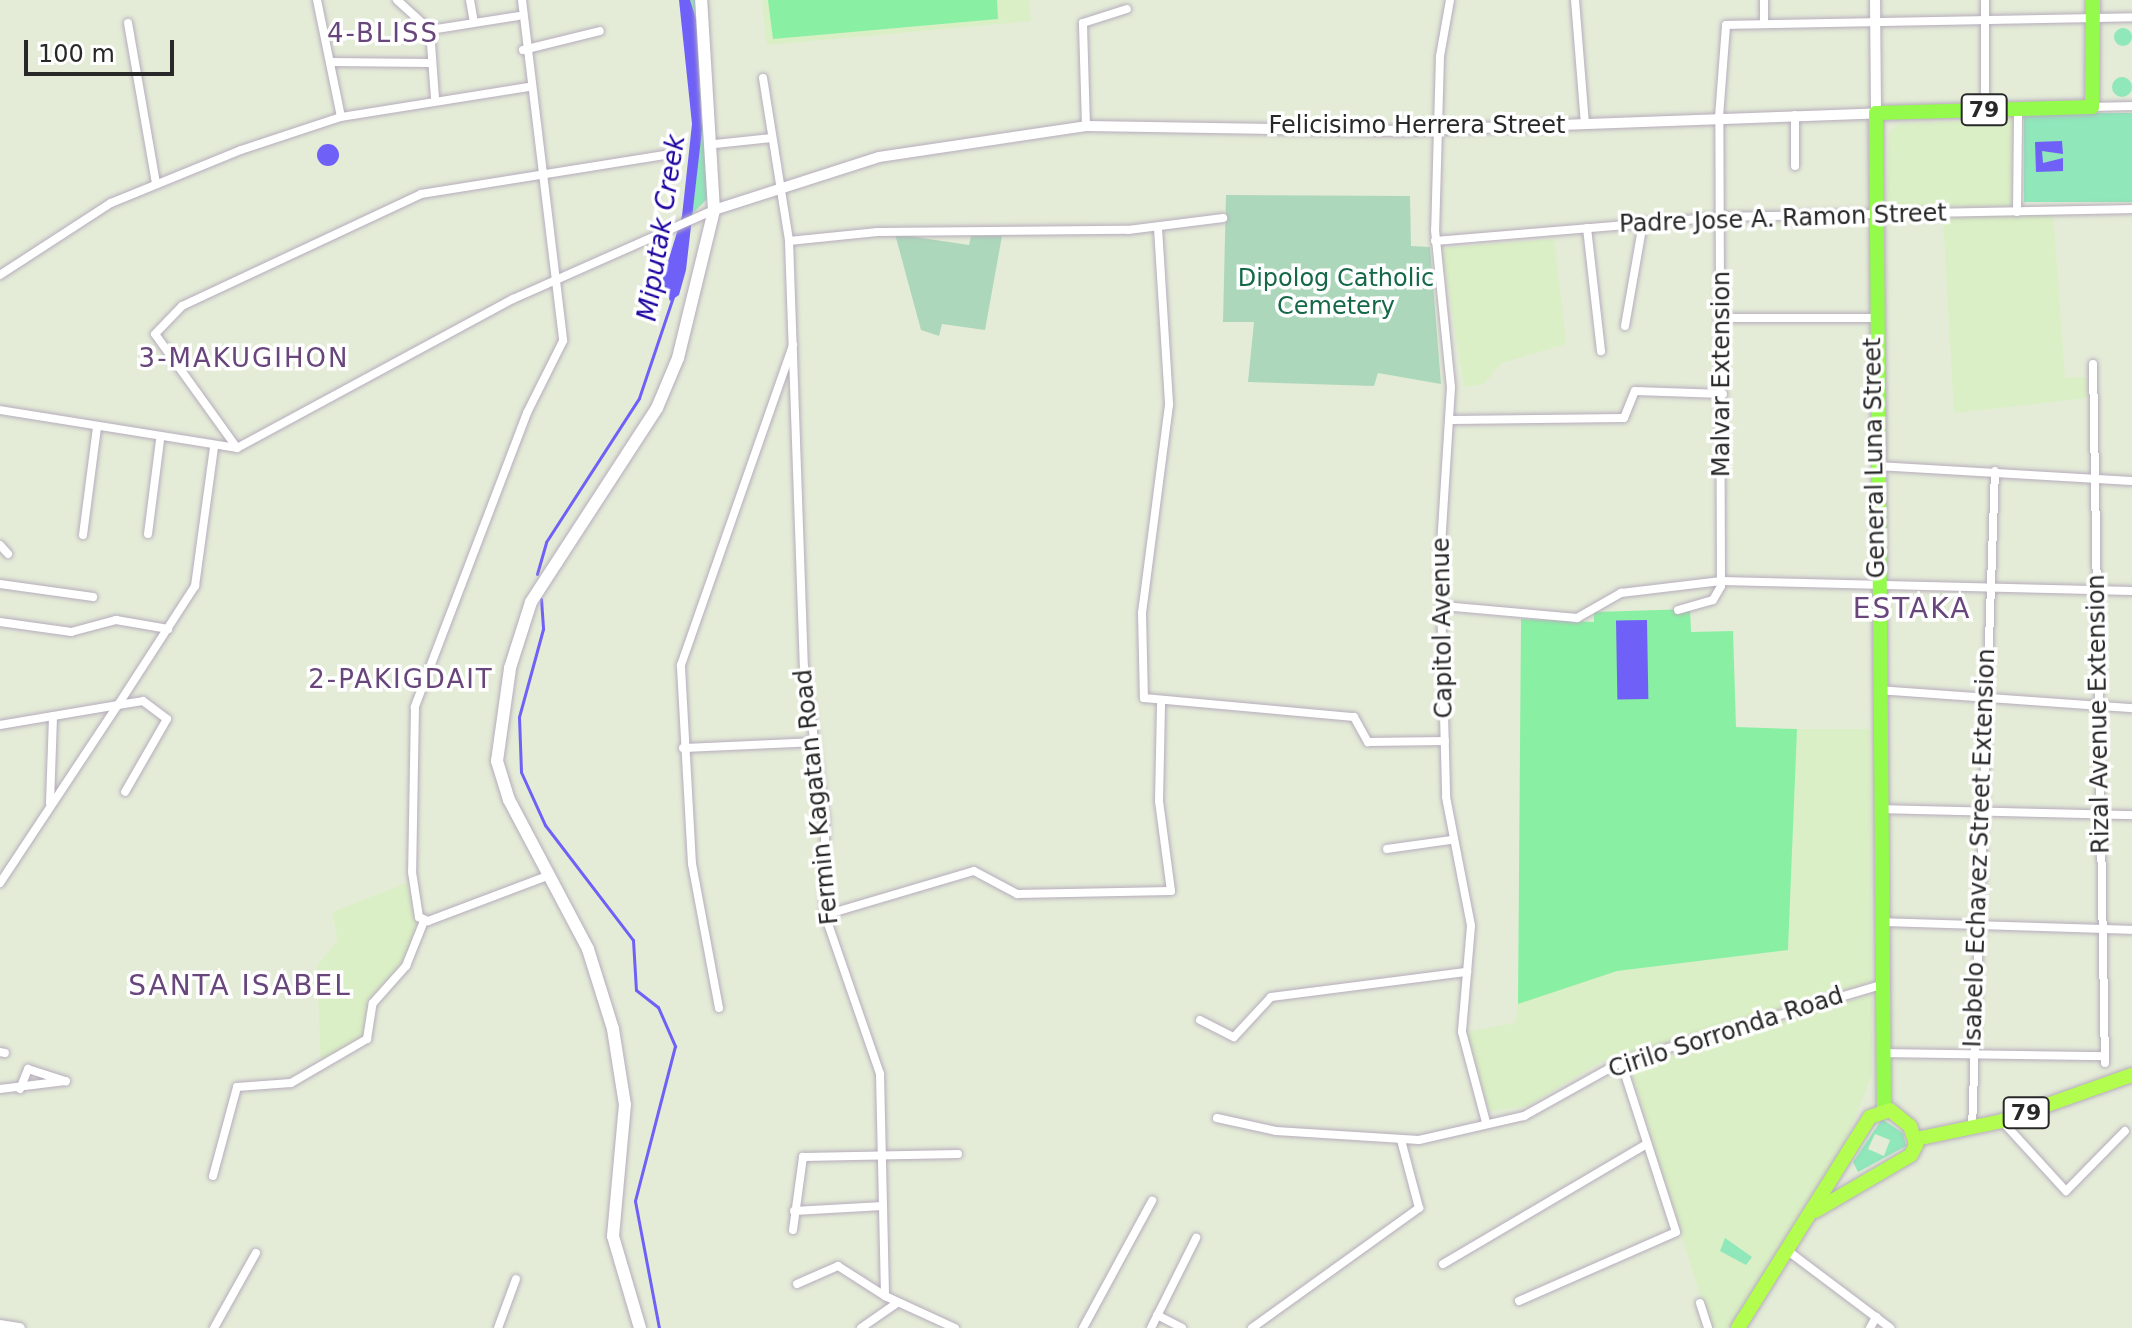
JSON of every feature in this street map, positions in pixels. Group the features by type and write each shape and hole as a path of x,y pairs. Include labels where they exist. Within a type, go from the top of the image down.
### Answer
{"highway":[{"name":"79","path":"1916,1139 2002,1121 2132,1075"},
{"path":"1738,1328 1815,1211 1870,1117 1884,1109 1916,1139 1911,1155 1815,1211"},
{"path":"1843,1163 1861,1182"}],"main road":[{"path":"640,1328 613,1236 625,1105 613,1029 588,949 547,876 497,761 510,668 542,581 668,384 713,210 715,144 701,0"},
{"path":"2092,107 2093,0"},
{"name":"Felicisimo Herrera Street","path":"1876,113 2092,107"},
{"name":"General Luna Street","path":"1876,113 1874,318 1884,1109"}],"street":[{"path":"317,0 341,117"},
{"path":"397,0 430,30 430,63 435,98"},
{"path":"470,0 474,22"},
{"path":"213,1176 237,1087 291,1083 367,1039 373,1003 406,966 424,921 412,884 410,726 527,413 561,351 556,278 518,16 522,0"},
{"name":"Capitol Avenue","path":"1450,0 1440,56 1442,130 1435,241 1451,420 1443,606 1445,741 1451,840 1471,926 1462,1032 1486,1122"},
{"path":"1575,0 1585,125"},
{"path":"1764,0 1764,22 2132,17"},
{"name":"General Luna Street","path":"1875,0 1876,113"},
{"path":"1985,0 1985,110"},
{"path":"1086,126 1083,23 1127,9"},
{"path":"430,30 518,16"},
{"name":"Malvar Extension","path":"1721,581 1723,394 1719,117 1726,25 1764,22"},
{"path":"128,23 156,184"},
{"path":"523,50 600,31"},
{"path":"330,62 430,63"},
{"name":"Fermin Kagatan Road","path":"763,78 789,241 813,742 826,830 825,915 875,1050 882,1155 885,1296"},
{"path":"0,275 81,219 156,184 341,117 435,98 528,87"},
{"name":"Felicisimo Herrera Street","path":"2092,107 2132,106"},
{"path":"2017,212 2018,109"},
{"name":"Felicisimo Herrera Street","path":"0,410 160,440 237,448 556,278 779,184 933,145 1086,126 1442,130 1876,113"},
{"path":"1795,115 1795,166"},
{"path":"715,144 772,138"},
{"path":"237,448 157,338 156,326 319,236 404,200 539,172 671,154"},
{"name":"Padre Jose A. Ramon Street","path":"1435,241 1722,217 2132,209"},
{"path":"789,241 878,232 1158,228 1223,218"},
{"path":"1625,326 1643,223"},
{"path":"1158,228 1169,405 1139,671 1144,698 1161,704 1354,717 1368,742 1445,741"},
{"path":"1587,228 1601,351"},
{"path":"1722,318 1874,318"},
{"path":"719,1008 692,864 678,700 688,635 795,341"},
{"name":"Rizal Avenue Extension","path":"1974,1056 2105,1060 2093,364"},
{"path":"1451,420 1624,418 1635,391 1723,394"},
{"path":"83,535 97,427"},
{"path":"148,534 160,440"},
{"path":"0,883 168,629 201,570 214,448"},
{"path":"1877,466 2132,481"},
{"name":"Isabelo Echavez Street Extension","path":"1972,1129 1983,697 1995,471"},
{"path":"0,545 8,554"},
{"path":"1678,610 1713,600 1721,581"},
{"path":"1443,606 1577,618 1621,593 1721,581 2132,591"},
{"path":"0,584 93,597"},
{"path":"0,622 71,632 116,620 168,629"},
{"path":"1878,690 2132,708"},
{"path":"0,725 143,701 167,719 125,792"},
{"path":"825,915 974,871 1017,894 1171,891 1159,801 1161,704"},
{"path":"50,807 53,716"},
{"path":"683,748 813,742"},
{"path":"1879,809 2132,815"},
{"path":"1387,849 1451,840"},
{"path":"424,921 547,876"},
{"path":"1880,922 2132,930"},
{"path":"1200,1020 1234,1037 1271,997 1467,972"},
{"name":"Cirilo Sorronda Road","path":"1217,1118 1401,1140 1537,1111 1621,1062 1881,985"},
{"path":"1882,1053 1974,1056"},
{"path":"1519,1301 1676,1232 1621,1062"},
{"path":"0,1089 20,1089 62,1086 66,1081 28,1069 20,1089"},
{"path":"2002,1121 2066,1191 2125,1131"},
{"path":"1252,1328 1419,1208 1401,1140"},
{"path":"1443,1264 1647,1144"},
{"path":"793,1230 803,1157 958,1154"},
{"path":"1083,1328 1152,1201"},
{"path":"794,1211 883,1206"},
{"path":"1151,1328 1196,1238"},
{"path":"1788,1251 1890,1328"},
{"path":"214,1328 256,1253"},
{"path":"797,1284 838,1266 897,1303 955,1328"},
{"path":"498,1328 516,1279"},
{"path":"861,1328 897,1303"},
{"path":"1700,1303 1708,1328"},
{"path":"1157,1315 1182,1328"},
{"path":"1870,1328 1876,1317"},
{"path":"0,1325 20,1328"}],"shaded area":[{"path":"679,0 690,0 696,19 702,130 686,270 679,295 670,301 662,281 682,216 692,124"},
{"path":"762,0 1029,0 1031,21 767,45"},
{"path":"2012,119 2011,206 1886,208 1889,132 1899,124"},
{"path":"2062,141 2063,154 2042,151 2043,163 2063,158 2063,171 2036,172 2035,142"},
{"path":"328,144 336,147 339,155 336,163 328,166 320,163 317,155 320,147"},
{"path":"2053,213 2065,378 2086,377 2087,398 1954,413 1943,216"},
{"path":"1554,239 1566,344 1501,363 1484,384 1464,387 1442,248"},
{"path":"1647,620 1648,699 1617,700 1616,621"},
{"path":"1797,729 1870,729 1871,982 1600,1062 1527,1106 1489,1111 1466,1032 1516,1023 1518,1004 1617,971 1788,950"},
{"path":"407,883 419,927 404,964 371,1001 366,1037 321,1065 317,966 338,940 332,912"},
{"path":"1872,994 1872,1074 1839,1159 1730,1328 1710,1328 1630,1067"}],"green space":[{"path":"690,0 696,0 708,198 692,214 702,116"},
{"path":"768,0 997,0 998,19 773,39"},
{"path":"2119,28 2127,28 2132,37 2130,44 2119,46 2114,41 2114,33"},
{"path":"2122,77 2129,80 2132,87 2129,94 2122,97 2115,94 2112,87 2115,80"},
{"path":"2024,113 2132,113 2132,202 2024,202"},
{"name":"Dipolog Catholic Cemetery","path":"1226,195 1410,196 1411,246 1430,247 1441,384 1378,373 1374,386 1248,382 1254,322 1223,322"},
{"path":"895,234 969,245 971,236 1002,236 985,330 942,324 939,336 921,330"},
{"path":"1690,609 1691,632 1733,631 1736,727 1797,729 1788,950 1617,971 1518,1004 1521,619 1594,622 1594,612"},
{"path":"1882,1119 1903,1133 1906,1146 1858,1172 1853,1162","holes":["1875,1134 1890,1140 1884,1156 1868,1149"]},
{"path":"1725,1238 1752,1257 1746,1265 1720,1251"}],"waterway":[{"name":"Miputak Creek","path":"537,574 546,542 639,398 673,297"},
{"name":"Miputak Creek","path":"541,599 543,629 519,717 521,772 545,825 633,940 636,990 658,1007 675,1046 635,1201 659,1328"}],"district":[{"name":"4-BLISS","path":"383,34"},
{"name":"3-MAKUGIHON","path":"244,359"},
{"name":"ESTAKA","path":"1912,609"},
{"name":"2-PAKIGDAIT","path":"401,680"},
{"name":"SANTA ISABEL","path":"240,986"}]}
